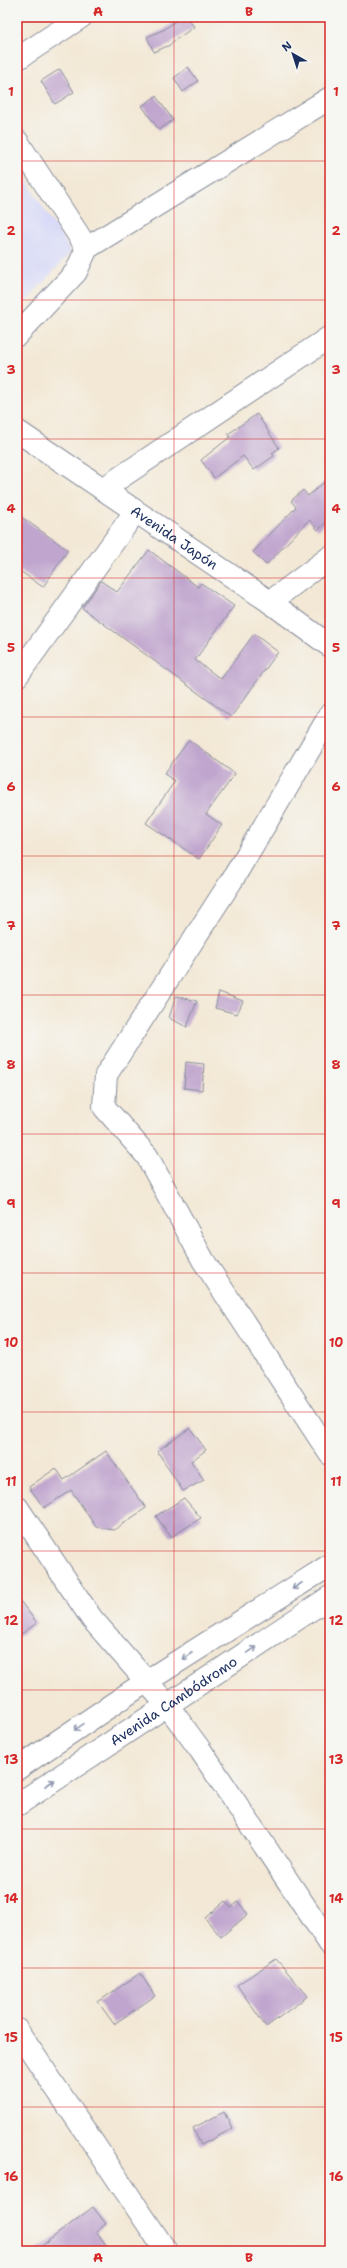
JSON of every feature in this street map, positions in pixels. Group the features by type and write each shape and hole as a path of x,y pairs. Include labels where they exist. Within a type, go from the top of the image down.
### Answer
{"street":[{"path":"17,59 82,17"},
{"path":"17,335 76,272 88,248 330,98"},
{"path":"17,141 88,248"},
{"path":"103,490 330,337"},
{"name":"Avenida Japón","path":"17,432 270,602 330,646"},
{"path":"17,676 135,512"},
{"path":"270,602 330,557"},
{"path":"330,715 232,880 106,1075 104,1107 147,1156 203,1260 330,1454"},
{"path":"17,1507 92,1619 168,1706 330,1944"},
{"name":"Avenida Cambódromo","path":"17,1769 147,1681 330,1565"},
{"name":"Avenida Cambódromo","path":"17,1804 168,1706 330,1597"},
{"path":"17,2030 166,2251"}],"shaded area":[{"path":"17,165 71,252 17,311"}],"building":[{"path":"180,17 187,17 194,27 171,43 172,44 154,52 147,37 165,29"},
{"path":"188,67 198,81 183,92 174,78"},
{"path":"60,69 74,92 55,104 41,81"},
{"path":"156,96 173,120 159,130 142,106"},
{"path":"257,414 279,448 272,453 274,456 254,470 243,456 214,478 201,460 230,437 228,434"},
{"path":"330,477 330,519 318,530 309,520 266,565 253,552 296,507 291,501 303,490 308,496"},
{"path":"17,514 68,550 43,587 17,569"},
{"path":"149,550 198,587 201,583 234,606 195,660 221,679 254,634 278,652 231,717 82,608 101,581 117,592"},
{"path":"189,740 235,774 206,814 222,825 199,859 146,823 175,781 164,774"},
{"path":"219,992 243,1001 237,1014 215,1008"},
{"path":"176,996 197,1001 187,1027 169,1018"},
{"path":"186,1062 204,1064 202,1090 184,1088"},
{"path":"190,1428 206,1450 191,1461 204,1480 183,1491 157,1451"},
{"path":"106,1451 146,1508 114,1530 96,1527 71,1490 44,1508 29,1487 56,1468 64,1480"},
{"path":"184,1498 201,1518 171,1537 156,1516"},
{"path":"17,1597 37,1623 17,1637"},
{"path":"225,1901 231,1908 238,1902 248,1914 221,1937 205,1918"},
{"path":"276,1959 308,1996 266,2027 237,1985"},
{"path":"140,1973 155,1996 114,2024 98,2002"},
{"path":"224,2112 232,2129 201,2145 193,2128"},
{"path":"93,2207 106,2224 96,2232 111,2251 35,2251"}]}
